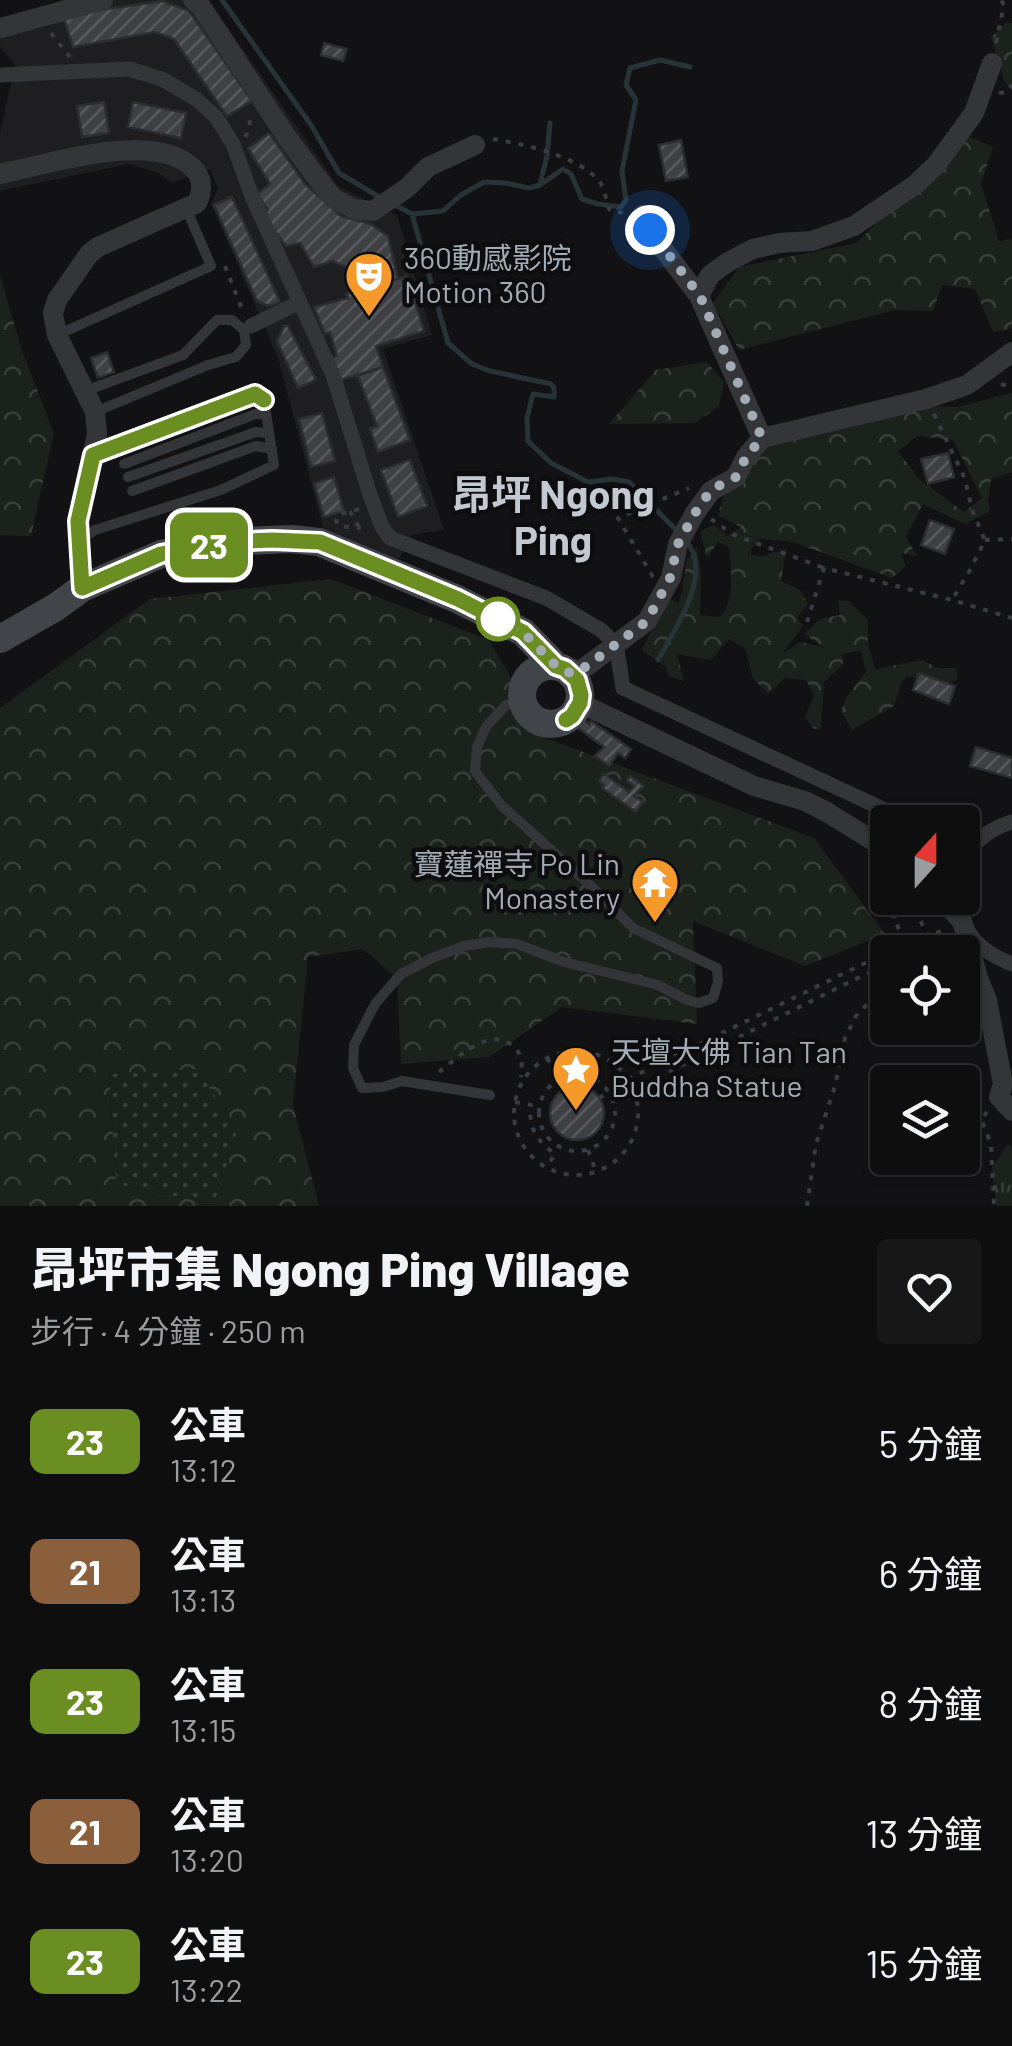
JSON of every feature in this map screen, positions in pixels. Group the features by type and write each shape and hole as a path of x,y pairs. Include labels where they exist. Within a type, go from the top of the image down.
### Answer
{"main road":[{"path":"0,639 82,588 161,554 222,542 292,539 320,542 396,572 523,632 553,671 580,688 580,703 572,716 551,724 530,715 523,702 524,687 553,671"}],"street":[{"path":"0,28 103,0"},
{"path":"194,0 333,198 354,210 374,211 407,188 428,167 475,145"},
{"path":"700,296 710,276 728,262 754,249 812,241 854,226 915,184 936,165 974,113 992,63"},
{"path":"0,75 129,69 162,79 196,99 216,117 233,144 253,198 333,375 373,505 390,538 546,598 601,630 616,644 623,688 874,805"},
{"path":"0,174 95,154 160,150 195,169 202,184 197,203 98,247 58,300 53,313 57,334 95,412 97,434 78,521 82,588"},
{"path":"642,216 700,296 762,438"},
{"path":"252,326 300,302"},
{"path":"553,671 587,666 647,621 711,490 736,477 762,438 926,399 967,385 1012,352"},
{"path":"580,703 723,772 825,811 870,839"},
{"path":"980,838 1012,822"},
{"path":"956,915 990,955 1012,964"},
{"path":"960,915 989,1010 1006,1104"}],"lane":[{"path":"57,334 211,266 186,208"},
{"path":"84,392 182,355 218,320 232,320 244,330 246,345 236,357 95,412"},
{"path":"78,541 95,530 221,490 274,465 264,400 255,394 93,455"},
{"path":"124,464 256,414 266,414"},
{"path":"128,477 256,432 270,433"},
{"path":"119,445 140,516"},
{"path":"132,491 256,446 272,449"},
{"path":"490,1095 402,1081 362,1088 353,1068 354,1045 376,1004 401,974 464,946 489,942 517,944 564,962 658,985 699,1004 713,998 718,982 716,968 633,928 501,805 475,771 477,748 486,727 506,705 523,702"}],"path":[{"path":"992,63 1003,2 1012,8"},
{"path":"27,20 43,22 78,71"},
{"path":"222,128 264,102"},
{"path":"475,145 489,138 533,146 586,170 602,184 610,211 642,216"},
{"path":"926,399 965,479 972,510 985,540 952,600"},
{"path":"661,500 618,518 663,594"},
{"path":"361,528 338,526 336,521 338,516 373,505"},
{"path":"691,528 734,535 824,568 1012,618"},
{"path":"985,540 1012,539"},
{"path":"808,622 824,568"},
{"path":"902,935 893,918 914,908 927,935"},
{"path":"932,935 962,921"},
{"path":"624,1073 613,1078 624,1100 632,1087 870,962"},
{"path":"610,1095 870,972"},
{"path":"807,1206 816,1144 835,1086 844,1038 870,1001"},
{"path":"430,1078 478,1044 498,1038 512,1044 523,1064 514,1102 514,1126 519,1140 546,1168 566,1175 596,1172 622,1156 630,1144 638,1115 632,1087 624,1073 600,1055 570,1051 547,1058 521,1082"},
{"path":"547,1058 560,1085 582,1082 581,1086"},
{"path":"582,1075 603,1086 610,1095 615,1118 605,1140 588,1150 572,1152 550,1142 542,1131 538,1109 548,1087 558,1080 582,1075"},
{"path":"599,1098 618,1088"},
{"path":"514,1102 531,1105 529,1116 534,1134 555,1154 546,1168"},
{"path":"994,1206 991,1144 981,1120 1006,1104"},
{"path":"534,1134 542,1131"},
{"path":"588,1150 596,1172"}],"shaded area":[{"path":"74,0 209,0 338,186 397,215 432,335 383,349 444,530 411,535 399,559 324,531 278,358 211,203 218,188 210,169 172,183 158,173 128,164 0,191 0,133 15,65 0,47 0,18"}],"green space":[{"path":"1006,23 1012,23 1012,91 1004,80 991,37"},
{"path":"968,136 993,147 981,184 999,241 1012,239 1012,328 993,332 975,289 942,285 933,311 895,310 739,350 713,303 739,267 856,243"},
{"path":"0,275 22,351 54,433 31,536 0,535"},
{"path":"707,362 724,382 719,406 695,423 609,424 656,370"},
{"path":"1012,393 1012,472 991,479 990,511 965,524 923,504 906,537 917,556 901,553 906,566 892,578 793,542 760,539 751,555 764,556 786,549 781,581 800,590 808,604 797,617 803,626 782,654 800,642 824,647 804,634 820,619 840,615 838,600 849,601 868,620 868,644 875,669 922,660 938,668 956,668 958,680 942,684 907,676 894,706 852,730 841,711 866,672 861,651 842,654 843,664 824,682 821,728 814,729 805,717 814,695 806,680 785,678 768,694 753,678 745,648 729,639 711,660 677,654 684,681 669,676 666,667 642,650 667,598 678,603 686,561 697,547 700,615 720,617 725,610 731,584 729,547 718,542 707,558 700,531 714,525 728,536 741,527 718,515 724,494 767,446 862,418 875,401 906,409 957,407","holes":["917,436 953,440 982,498 964,512 919,479 898,451"]},
{"path":"331,579 489,640 546,738 814,838 885,934 870,935 870,940 805,966 693,921 697,1024 562,1007 489,1057 401,1064 397,978 363,949 308,957 293,1105 319,1206 0,1206 0,708 150,599","holes":["198,1069 237,1132 214,1204 116,1184 109,1074"]},
{"path":"198,1068 237,1132 214,1204 116,1184 109,1074"},
{"path":"1008,1144 1012,1148 1012,1206 996,1206 992,1167"}],"building":[{"path":"163,1 189,11 252,101 227,116 174,39 155,32 73,47 63,15"},
{"path":"324,43 347,49 343,61 321,55"},
{"path":"104,102 109,133 82,137 77,106"},
{"path":"133,102 186,113 181,138 128,127"},
{"path":"269,133 305,184 341,216 371,224 388,236 398,279 359,291 346,267 332,261 314,267 300,243 286,246 262,214 268,210 257,194 270,184 248,148"},
{"path":"681,140 688,177 666,181 659,145"},
{"path":"232,197 280,302 268,306 257,301 214,205"},
{"name":"360動感影院 Motion 360","path":"407,276 424,331 376,346 383,367 340,380 332,357 337,356 330,332 325,334 314,307"},
{"path":"284,326 288,326 316,380 298,388 277,341"},
{"path":"107,352 114,372 98,378 91,358"},
{"path":"383,367 410,440 378,452 370,429 377,426 358,376"},
{"path":"322,413 335,461 311,467 299,419"},
{"path":"948,453 954,477 928,484 921,459"},
{"path":"410,460 427,506 398,517 381,470"},
{"path":"334,477 344,511 324,517 314,483"},
{"path":"930,520 954,529 945,554 921,545"},
{"path":"919,673 955,686 949,704 913,690"},
{"path":"584,720 631,749 625,758 618,753 609,766 595,756 604,747 578,728"},
{"path":"976,747 1012,758 1012,778 970,766"},
{"path":"604,774 629,792 634,786 627,781 630,776 644,786 634,796 643,802 636,812 602,788 604,785 599,781"},
{"path":"577,1086 596,1094 604,1113 596,1132 577,1140 558,1132 550,1113 558,1094"}],"waterway":[{"path":"222,0 311,125 339,173 381,198"},
{"path":"412,214 443,211 484,182 529,188 563,169 571,174 582,199 621,207 626,200 622,171 636,100 626,85 630,68 660,60 690,67"},
{"path":"540,184 550,123"},
{"path":"395,205 412,214 448,343 472,364 554,388 554,397 533,394 527,418 528,441 551,463 588,482 629,482 678,532"},
{"path":"658,660 682,617 694,584 693,553 685,540"}],"bus line":[{"name":"23","path":"264,400 255,394 93,455 78,521 82,588 161,554 222,542 320,542 458,599 523,632 556,666 577,680 580,703 566,720"}],"place":[{"name":"360動感影院 Motion 360","path":"369,318"},
{"name":"寶蓮禪寺 Po Lin Monastery","path":"655,924"},
{"name":"天壇大佛 Tian Tan Buddha Statue","path":"576,1112"}],"district":[{"name":"昂坪 Ngong Ping","path":"553,518"}],"route":[{"path":"498,619 490,615 523,632 556,666 572,674 587,666 647,621 670,578 678,544 695,513 711,490 736,477 762,438 700,296 650,230"}]}
